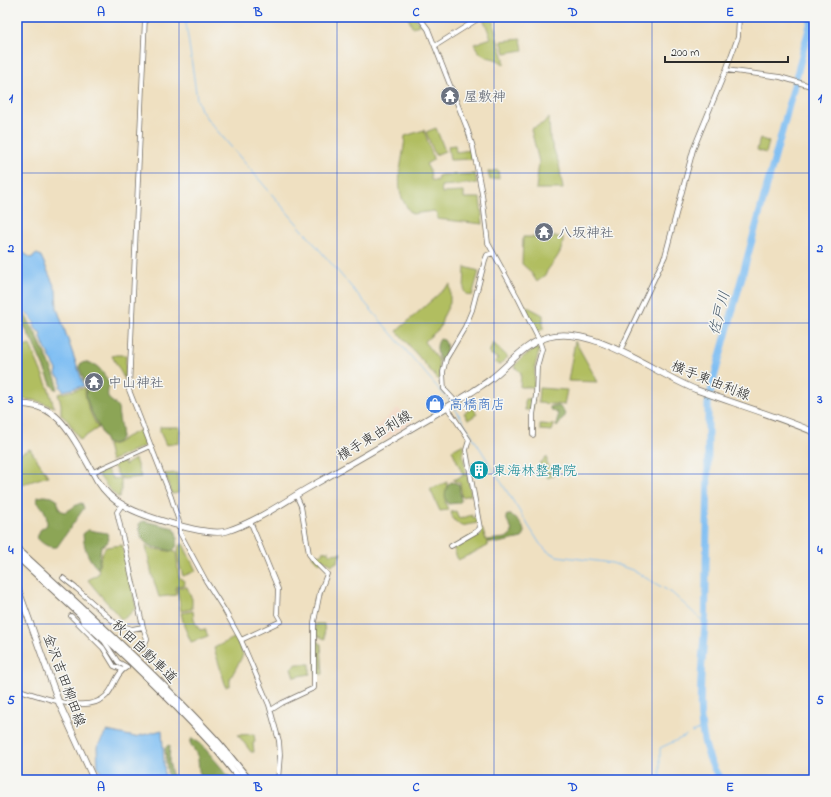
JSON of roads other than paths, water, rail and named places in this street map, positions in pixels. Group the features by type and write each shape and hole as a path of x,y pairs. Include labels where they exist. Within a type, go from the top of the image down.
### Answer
{"highway":[{"name":"秋田自動車道","path":"17,548 164,685 215,739 248,780"},
{"name":"秋田自動車道","path":"17,556 159,689 210,743 241,780"}],"main road":[{"name":"横手東由利線","path":"17,404 37,406 50,412 61,421 70,432 105,491 122,505 135,511 180,525 216,532 226,531 250,521 296,495 456,402 492,378 523,350 539,340 559,334 574,334 608,345 658,372 695,389 814,432"},
{"name":"金沢吉田柳田線","path":"17,586 59,703 94,780"}],"street":[{"path":"145,17 129,390 180,525 180,533 206,582 225,611 241,640 270,710 279,745 278,780"},
{"path":"419,17 428,29 473,147 482,194 488,242 518,298 542,349 537,367 533,435"},
{"path":"435,46 480,17"},
{"path":"620,351 665,256 693,150 738,37 739,17"},
{"path":"726,70 780,78 814,87"},
{"path":"456,402 444,389 443,372 446,359 465,326 472,310 485,260 488,255 493,253"},
{"path":"447,407 470,440 466,450 480,528 451,546"},
{"path":"93,472 151,446"},
{"path":"270,710 314,688 314,622 320,592 327,574 309,554 301,506 296,495"},
{"path":"122,505 117,512 143,627 147,638 143,649"},
{"path":"241,640 281,621 278,614 278,589 250,521"},
{"path":"63,578 114,622 132,628 143,627"},
{"path":"17,689 59,703 89,704 100,702 107,695 120,671 127,667 118,662 104,641 83,622 79,613"},
{"path":"71,616 103,648 114,666 123,670"}],"water":[{"path":"17,242 19,243 21,251 31,258 37,254 41,256 56,290 57,308 84,386 63,391 60,386 60,378 56,375 57,370 45,347 40,332 36,329 33,320 24,311 17,299"},
{"path":"162,730 165,780 107,780 98,768 97,747 107,731 135,737"}],"waterway":[{"path":"185,17 197,99 201,110 451,403"},
{"name":"佐戸川","path":"721,780 711,763 705,744 700,704 706,608 708,404 812,17"},
{"path":"454,407 540,544 547,551 557,556 612,563 632,570 672,593 705,623"},
{"path":"692,733 702,728"},
{"path":"660,780 660,748 686,736"}],"tunnel":[{"path":"127,667 143,649"}],"place":[{"name":"屋敷神","path":"450,96"},
{"name":"八坂神社","path":"544,232"},
{"name":"中山神社","path":"94,382"},
{"name":"高橋商店","path":"435,404"},
{"name":"東海林整骨院","path":"479,470"}]}
